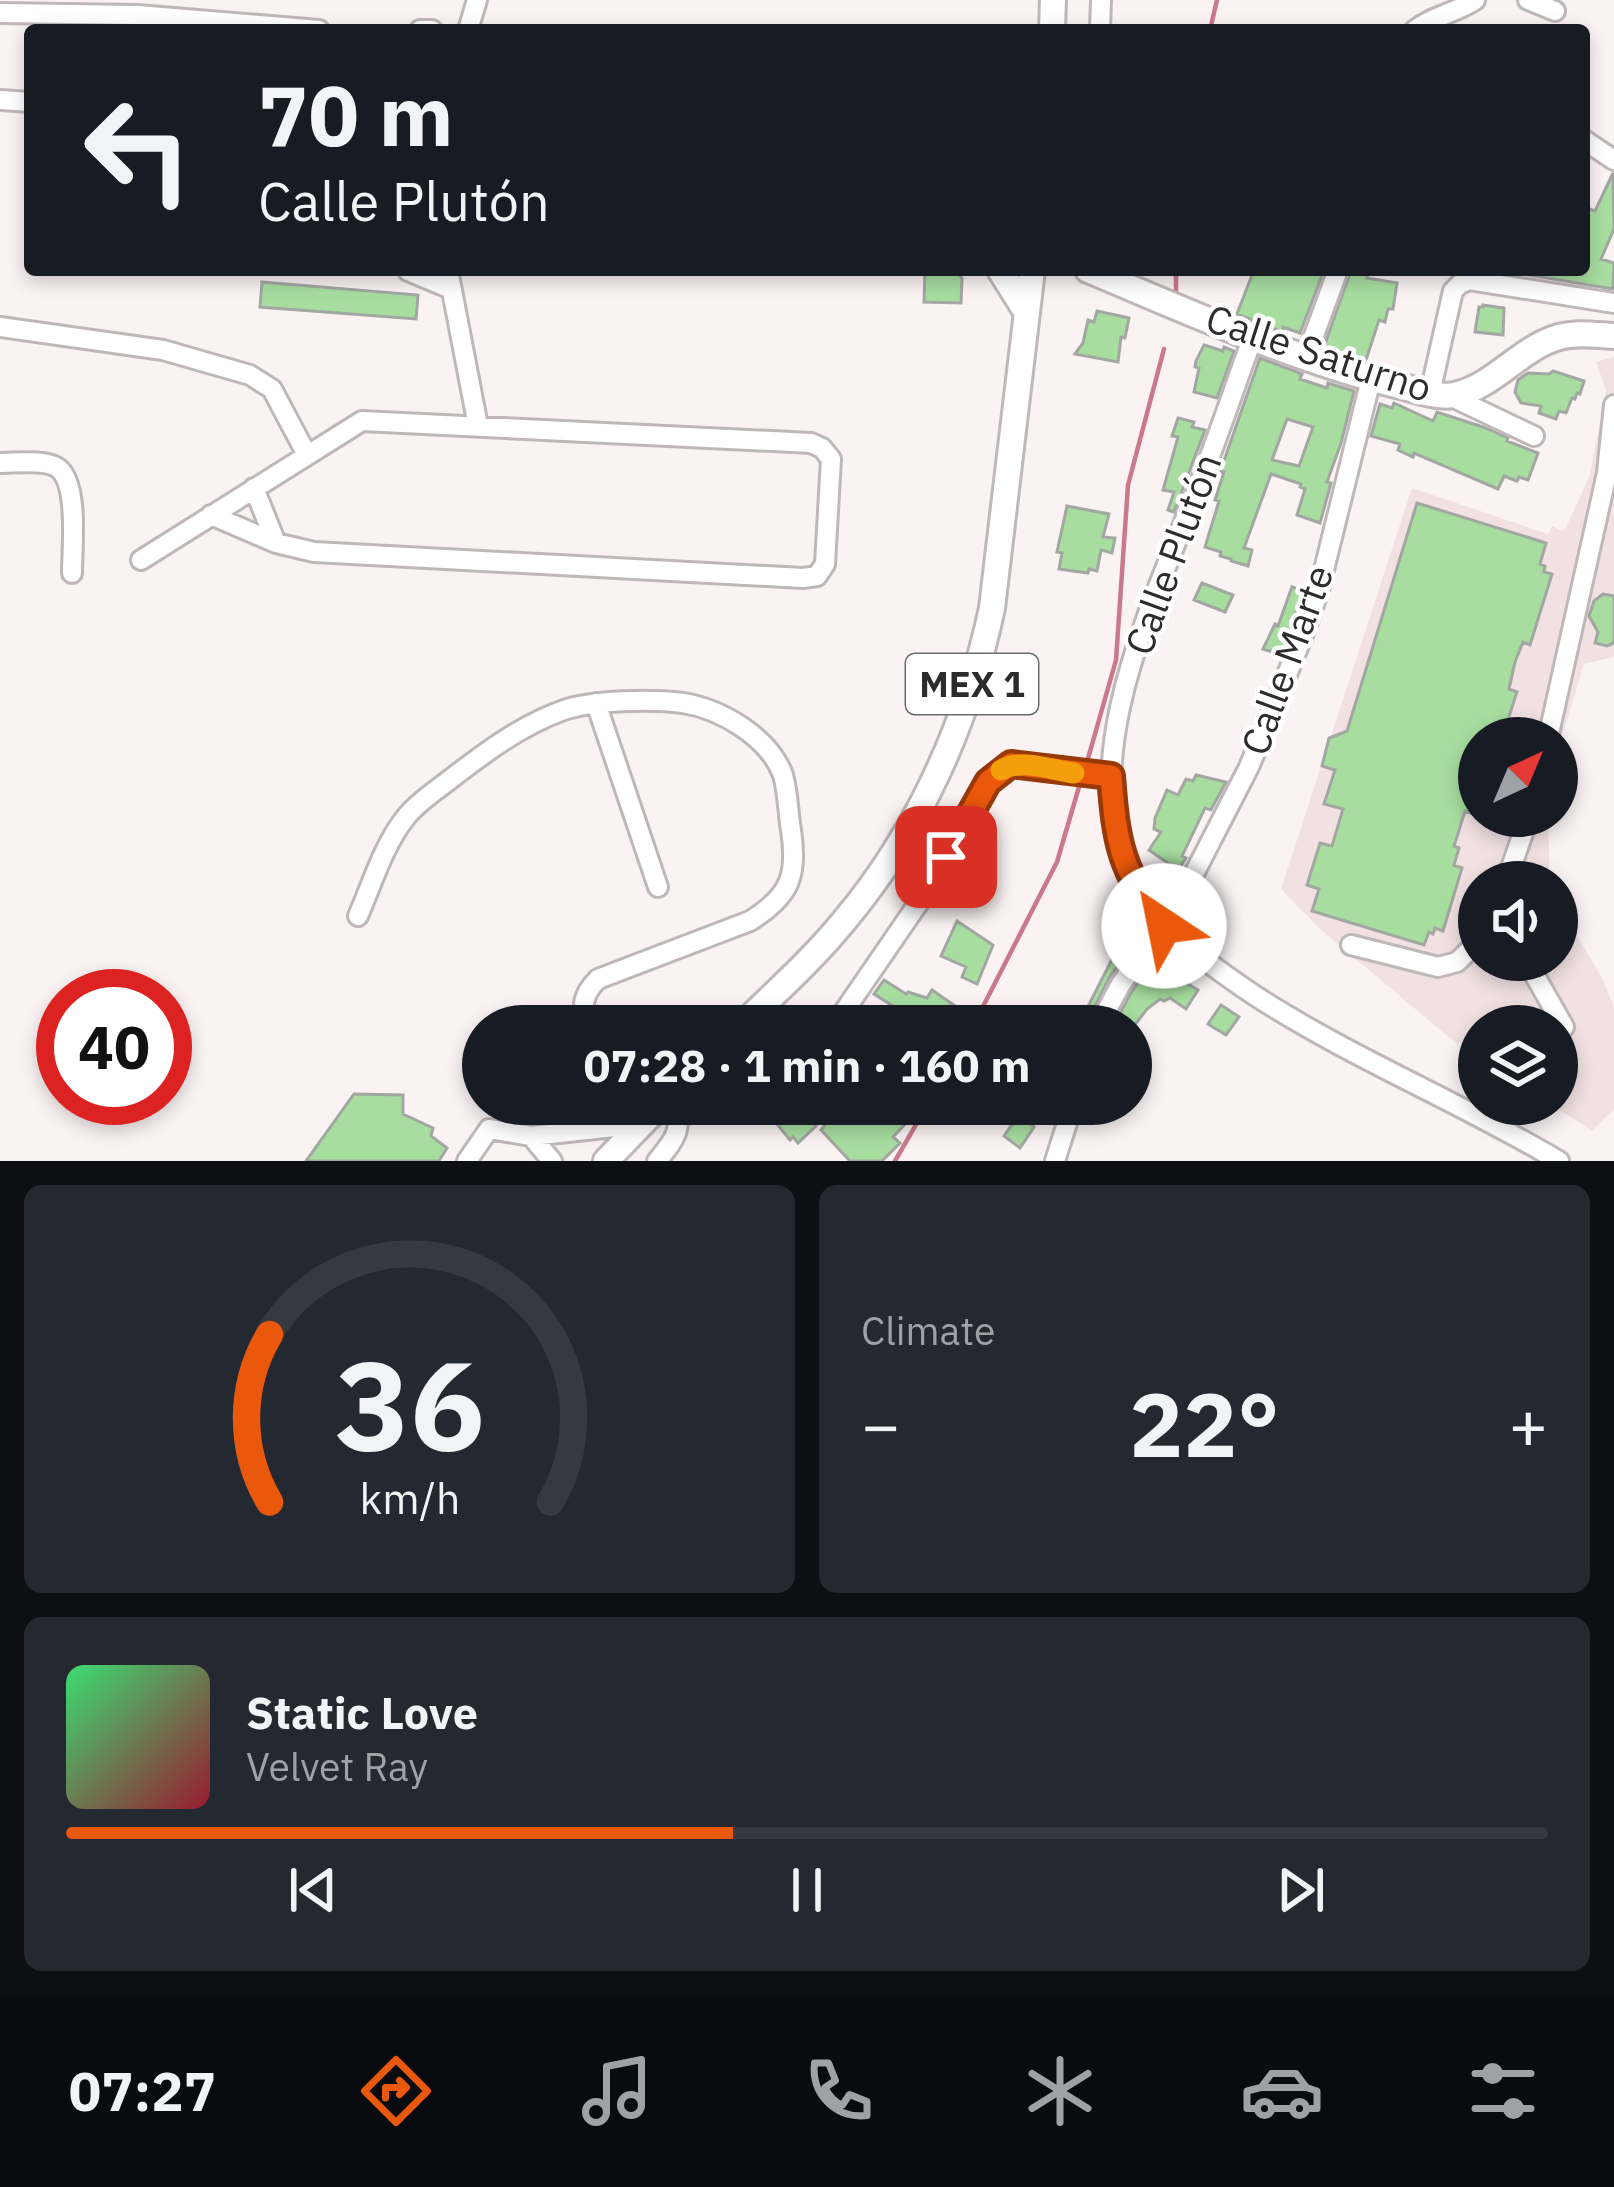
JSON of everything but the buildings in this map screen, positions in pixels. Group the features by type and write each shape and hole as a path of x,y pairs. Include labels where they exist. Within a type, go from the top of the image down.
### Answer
{"main road":[{"path":"1004,276 1027,313"},
{"name":"MEX 1","path":"762,1005 822,946 866,892 915,816 955,732 992,608 1031,276"},
{"name":"Calle Saturno","path":"1102,276 1371,379 1440,395 1482,385 1559,337 1614,336"},
{"path":"606,1161 642,1125"}],"street":[{"path":"1424,24 1475,0"},
{"path":"1528,0 1555,11"},
{"path":"0,13 136,8 269,24"},
{"path":"1306,356 1336,276"},
{"path":"449,279 478,425"},
{"path":"1534,436 1440,395 1453,291 1469,280 1614,303"},
{"path":"0,327 163,350 250,375 272,388 307,454"},
{"name":"Calle Plutón","path":"1252,337 1120,699 1111,776 1115,832 1130,876 1164,926 1254,994 1559,1161"},
{"name":"Calle Marte","path":"1110,1005 1200,866 1249,766 1319,590 1371,379"},
{"path":"1553,717 1607,473 1614,405"},
{"path":"141,560 211,515 307,454 362,421 811,443 831,459 825,564 817,576 803,578 314,552 276,543 211,515"},
{"path":"0,463 54,465 62,472 71,489 72,573"},
{"path":"254,488 276,543"},
{"path":"596,704 658,887"},
{"path":"358,916 406,817 504,740 560,711 596,704 683,704 712,712 765,746 782,775 796,860 782,894 750,921 598,979 586,991 583,1005"},
{"path":"848,1005 924,895 988,782 1011,764 1111,776"},
{"path":"1351,945 1438,967 1458,961"},
{"path":"467,1161 489,1129 541,1149 610,1125"},
{"path":"657,1161 677,1137 680,1125"},
{"path":"1055,1161 1066,1125"}],"shaded area":[{"path":"1614,357 1614,657 1584,664 1568,717 1458,717 1458,837 1549,837 1549,861 1458,861 1458,981 1578,981 1578,937 1614,1007 1614,1109 1592,1131 1578,1122 1578,1005 1458,1005 1458,1043 1320,929 1281,889 1412,488 1548,534 1552,526 1562,531 1590,475 1606,390 1596,362"}],"waterway":[{"path":"1211,24 1217,0"},
{"path":"1176,276 1176,296"},
{"path":"1085,769 1116,660 1128,485 1164,349"},
{"path":"984,1005 1057,862 1081,780"},
{"path":"895,1161 916,1125"}],"slow traffic":[{"path":"1001,770 1011,764 1074,773"}],"route":[{"path":"946,857 988,782 1011,764 1111,776 1115,832 1130,876 1164,926"}]}
